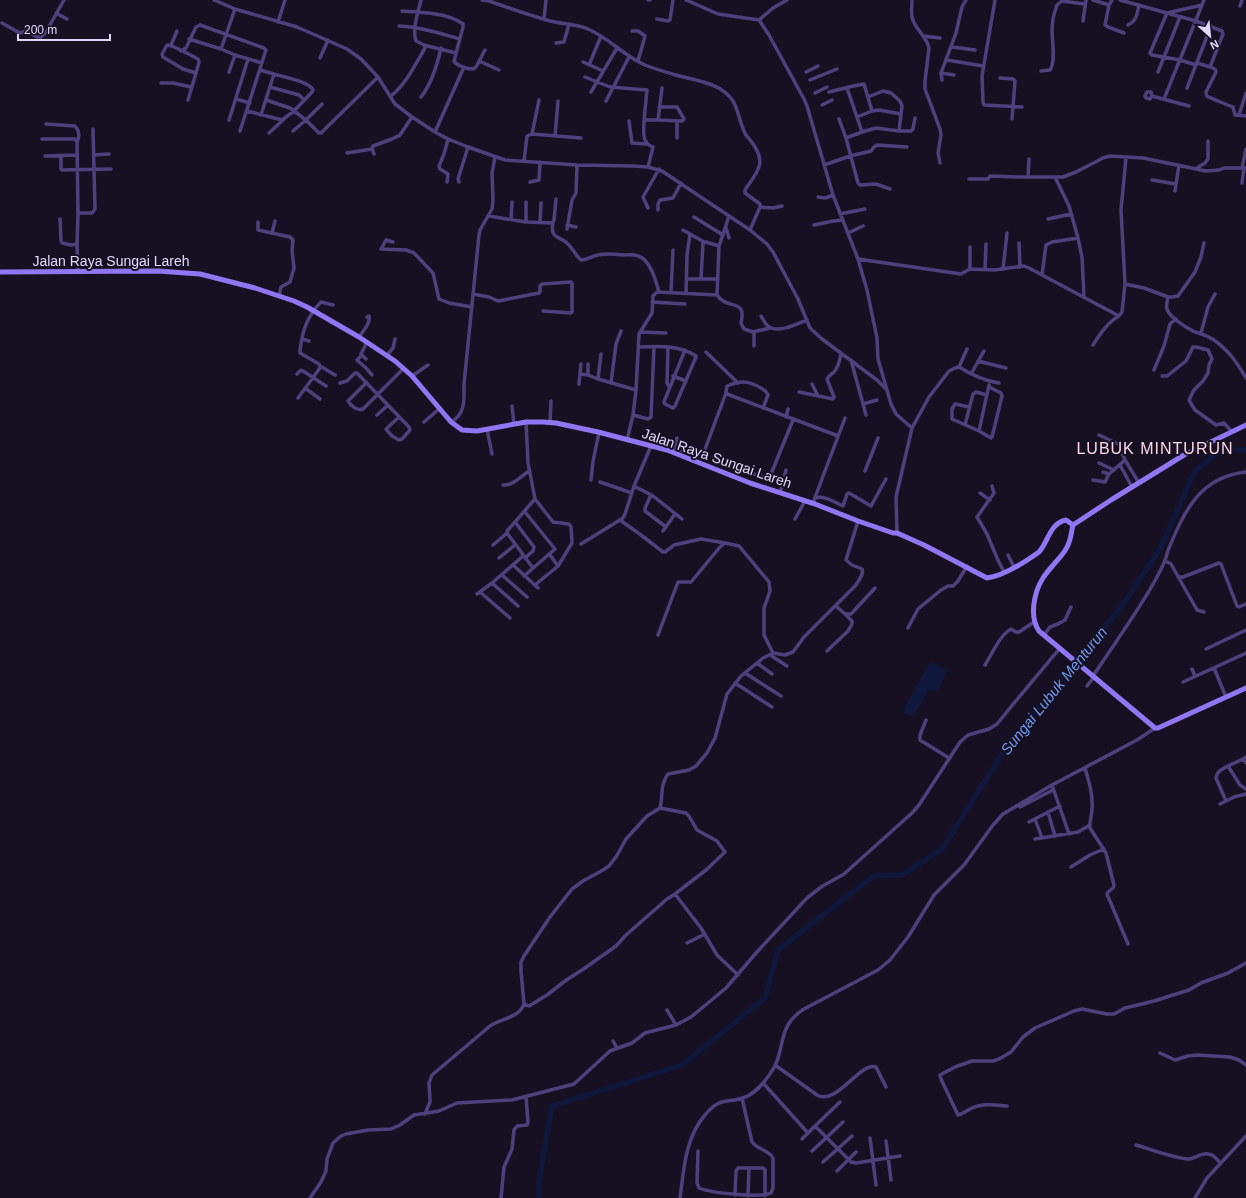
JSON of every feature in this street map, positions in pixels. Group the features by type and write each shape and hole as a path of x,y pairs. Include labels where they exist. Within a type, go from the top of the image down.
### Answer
{"street":[{"path":"2,23 20,33 26,31 41,38 64,0"},
{"path":"214,0 235,9 298,27 347,49 361,59 378,78 395,104 435,132 468,147 505,160 578,165 633,166 659,169 681,182 750,230 767,244 773,252 798,299 810,328 822,339 877,380 887,390"},
{"path":"278,22 284,0"},
{"path":"421,0 415,27 415,40 424,45 441,48 456,53"},
{"path":"482,0 544,19 588,29 629,57 677,76 716,86 724,91 736,106 746,135 759,153 760,165 745,190 745,193 760,204 760,207"},
{"path":"544,19 546,0"},
{"path":"657,19 670,20 673,0"},
{"path":"686,0 718,14 759,20 769,35 807,106 833,195 858,259 873,315 877,338 878,359 891,404 896,414 912,428"},
{"path":"697,6 698,0"},
{"path":"759,20 773,8 787,0"},
{"path":"912,0 912,18 929,48 925,89 940,129 941,135 938,156 940,163"},
{"path":"942,80 941,73 952,47 962,7 966,0"},
{"path":"995,0 982,76 983,104 1022,108"},
{"path":"1093,0 1110,5"},
{"path":"1112,0 1105,23 1106,27 1124,33"},
{"path":"1120,0 1196,21 1222,31 1223,34 1210,67"},
{"path":"1164,99 1204,0"},
{"path":"1240,6 1242,0"},
{"path":"1041,71 1050,70 1052,67 1052,29 1057,6 1062,1 1085,2 1083,21"},
{"path":"1128,25 1135,20 1139,5"},
{"path":"1167,14 1202,5"},
{"path":"221,49 235,9"},
{"path":"402,11 438,14 461,22 463,27 454,62 464,67 473,69 476,67 485,50"},
{"path":"56,13 67,19"},
{"path":"1167,14 1150,53 1152,55 1215,69 1216,72 1206,94 1208,97 1233,107 1234,114 1246,116"},
{"path":"1158,72 1180,17"},
{"path":"556,43 564,42 569,24"},
{"path":"181,51 186,48 189,39 200,25 266,50 240,131"},
{"path":"399,26 415,27 460,39"},
{"path":"1187,88 1210,26"},
{"path":"177,31 171,45 167,45 162,54 163,57 183,69 196,73"},
{"path":"632,31 638,31 645,36 638,61"},
{"path":"589,65 600,36"},
{"path":"923,36 940,38"},
{"path":"189,39 262,64"},
{"path":"320,58 328,40"},
{"path":"171,45 198,59 199,62 188,100"},
{"path":"391,96 410,74 425,48 424,45"},
{"path":"952,47 975,50"},
{"path":"421,97 435,71 441,48"},
{"path":"591,92 617,48"},
{"path":"229,72 235,55"},
{"path":"606,101 629,57"},
{"path":"229,120 248,59"},
{"path":"946,60 984,66"},
{"path":"479,61 499,70"},
{"path":"583,62 603,71"},
{"path":"806,72 818,66"},
{"path":"435,132 464,67"},
{"path":"810,80 837,69"},
{"path":"260,70 299,81 311,86 313,90 294,111 269,133"},
{"path":"941,73 954,75"},
{"path":"261,115 274,74"},
{"path":"585,77 613,88 647,90 644,120 646,144"},
{"path":"266,100 290,108 306,120 319,133 322,133 378,78"},
{"path":"1000,78 1014,79 1015,81 1012,119"},
{"path":"161,83 173,83 191,87"},
{"path":"830,92 864,84 872,111"},
{"path":"270,87 299,95 304,100"},
{"path":"815,93 827,87"},
{"path":"658,120 662,88"},
{"path":"847,88 862,132"},
{"path":"868,97 882,92 891,93 896,97 902,104 898,131"},
{"path":"1239,115 1246,93"},
{"path":"1152,96 1189,106"},
{"path":"236,99 250,103"},
{"path":"532,134 539,100"},
{"path":"822,105 832,100"},
{"path":"555,136 558,101"},
{"path":"293,131 322,104"},
{"path":"644,120 682,121 684,118 677,107 659,107"},
{"path":"857,117 879,110 901,114"},
{"path":"247,111 280,120 285,119"},
{"path":"347,153 372,149 373,146 400,135 412,117"},
{"path":"846,138 876,128 912,131 914,118"},
{"path":"839,119 859,184 876,184 890,189"},
{"path":"629,121 632,143 646,144 654,147 658,146"},
{"path":"677,121 677,138"},
{"path":"46,124 75,126 78,131 78,272"},
{"path":"78,213 91,213 94,211 93,129"},
{"path":"524,161 527,136 532,134 581,138"},
{"path":"42,139 73,139 77,142"},
{"path":"447,182 448,174 440,169 439,166 448,139"},
{"path":"1197,168 1208,159 1208,141"},
{"path":"824,165 850,156 871,152 877,145 908,147"},
{"path":"934,146 939,147"},
{"path":"459,182 458,179 468,147"},
{"path":"648,167 654,147"},
{"path":"372,149 374,154"},
{"path":"1242,183 1246,149"},
{"path":"94,155 109,154"},
{"path":"45,156 77,155"},
{"path":"61,156 62,170 111,169"},
{"path":"969,179 988,179 990,176 1055,178 1067,176 1103,158 1118,156 1126,158 1143,158 1213,171 1224,168 1244,168"},
{"path":"451,422 461,413 464,405 464,384 479,236 480,230 492,209 492,173 495,157"},
{"path":"1093,345 1112,321 1122,312 1125,284 1121,210 1126,158"},
{"path":"1028,177 1029,159"},
{"path":"539,186 538,181 540,162"},
{"path":"576,227 567,227 572,200 576,193 578,165"},
{"path":"1175,191 1179,165"},
{"path":"648,208 643,197 659,169"},
{"path":"1055,178 1069,206 1078,238 1082,257 1084,297"},
{"path":"1152,180 1176,184"},
{"path":"530,182 538,181"},
{"path":"658,210 660,200 674,198 681,182"},
{"path":"818,198 825,198 833,195"},
{"path":"556,199 552,228 554,234 556,237 567,243 580,260 611,253 642,257 648,263 659,292"},
{"path":"511,219 512,202"},
{"path":"526,202 526,222"},
{"path":"540,222 541,203"},
{"path":"760,207 773,208 782,206"},
{"path":"750,230 760,207"},
{"path":"840,214 865,209"},
{"path":"1048,219 1071,214"},
{"path":"489,216 526,222 553,222"},
{"path":"729,216 719,246 717,295 721,300 738,306 741,309 743,314 741,323 742,327 751,332 770,328 782,329 807,320"},
{"path":"694,217 723,235"},
{"path":"60,219 62,243 71,245 77,244"},
{"path":"814,225 843,220"},
{"path":"272,233 275,221"},
{"path":"258,222 258,230 290,237 293,241 292,250 294,268 291,280 289,283 281,287 279,296"},
{"path":"848,232 863,226"},
{"path":"725,227 729,238"},
{"path":"683,230 704,242 719,246"},
{"path":"1003,269 1007,233"},
{"path":"686,293 687,255 690,234"},
{"path":"1042,275 1046,244 1050,242 1078,238"},
{"path":"393,242 386,240 381,249 406,250 414,254 433,273 438,296 441,300 472,307"},
{"path":"701,279 704,242"},
{"path":"1019,243 1020,267"},
{"path":"1125,284 1144,288 1168,297 1178,296 1193,276 1198,265 1204,243"},
{"path":"985,270 986,244"},
{"path":"970,247 970,269"},
{"path":"671,292 673,250"},
{"path":"858,259 961,274 970,269 1003,269 1024,266 1119,316"},
{"name":"Jalan Raya Sungai Lareh","path":"0,272 158,271 190,273 249,286 294,301 313,310 387,355 412,376 451,422 458,428 466,431 477,431 526,422 550,423 674,450 750,483 805,501 814,501 858,521 897,533 967,566 987,578 1004,572"},
{"path":"687,279 718,279"},
{"path":"474,294 489,297 498,301 539,293 540,286 542,284 571,282 572,312 543,312"},
{"path":"627,440 633,415 636,390 639,334 652,313 652,296 657,292 717,295"},
{"path":"1201,333 1208,307 1215,294"},
{"path":"1168,297 1167,309 1170,314 1193,331 1212,338 1232,356 1246,378"},
{"path":"333,305 321,302 308,317 302,338 300,353 334,375"},
{"path":"652,302 685,304"},
{"path":"359,337 369,322 369,316 366,317"},
{"path":"760,316 770,328"},
{"path":"1154,370 1164,346 1170,324 1176,319"},
{"path":"611,383 616,344 621,332"},
{"path":"641,332 666,333"},
{"path":"754,332 754,346"},
{"path":"302,338 309,341"},
{"path":"387,355 394,348 395,339"},
{"path":"367,342 362,355 357,360 372,375"},
{"path":"633,415 648,419 651,417 654,346"},
{"path":"639,347 668,347 685,350 696,356 674,408 664,403 673,376 685,350"},
{"path":"668,347 667,383 669,387"},
{"path":"1162,376 1167,376 1186,361 1192,348 1196,347 1208,350 1212,359 1209,365 1208,373 1203,381 1194,390 1189,400 1198,412 1216,425 1224,423 1232,432"},
{"path":"959,367 968,349"},
{"path":"971,374 984,351"},
{"path":"706,352 738,383"},
{"path":"799,392 831,399 833,398 827,379 838,366 841,353"},
{"path":"598,379 601,354"},
{"path":"362,355 366,359"},
{"path":"850,359 866,415"},
{"path":"978,361 1006,368"},
{"path":"579,384 581,364"},
{"path":"588,364 588,375"},
{"path":"412,376 428,365"},
{"path":"298,398 320,366"},
{"path":"897,533 896,496 912,428 929,397 949,372 957,366 990,382 999,383"},
{"path":"366,383 349,400 349,403 361,410 404,368"},
{"path":"297,374 302,370 326,386"},
{"path":"340,383 347,381 355,373 357,373 410,427 402,440 392,436 386,429 399,417"},
{"path":"580,374 588,375 636,390"},
{"path":"673,376 686,381"},
{"path":"677,438 674,450 696,455 704,452 728,386 743,381 752,382 766,391 768,395 763,408"},
{"path":"979,431 990,382"},
{"path":"812,384 818,396"},
{"path":"969,407 957,403 953,405 952,419 979,431 989,438 992,437 1002,394 989,387"},
{"path":"305,388 320,399"},
{"path":"965,425 974,393 976,392 987,395"},
{"path":"726,393 838,436"},
{"path":"863,404 877,400"},
{"path":"550,423 551,401"},
{"path":"377,415 388,405"},
{"path":"512,406 514,424"},
{"path":"424,422 440,408"},
{"path":"786,417 788,409"},
{"path":"814,501 845,418"},
{"path":"732,467 769,479 793,420"},
{"path":"513,565 537,586 558,566 572,543 570,525 553,522 535,499 529,471 526,422"},
{"path":"1155,728 1037,628 1034,622 1033,611 1040,584 1047,572 1067,547 1073,525 1193,450 1246,426"},
{"path":"488,429 492,454"},
{"path":"591,480 595,447 599,433"},
{"path":"1098,434 1118,444 1125,460 1139,483"},
{"path":"865,471 878,438"},
{"path":"580,544 620,520 625,514 634,486 651,446"},
{"path":"1093,480 1104,483 1109,474 1125,460"},
{"path":"1099,464 1114,470"},
{"path":"1120,465 1132,487"},
{"path":"780,493 786,470"},
{"path":"503,485 514,482 529,471"},
{"path":"1103,472 1109,474"},
{"path":"1087,686 1142,601 1165,561 1168,550 1185,512 1212,483 1218,479 1233,473 1246,472"},
{"path":"814,501 820,497 824,497 843,506 847,494 849,493 871,506 886,480"},
{"path":"600,482 632,492"},
{"path":"634,486 651,495 682,519"},
{"path":"992,486 995,492 977,517 987,534 1004,572 1039,552 1046,543 1056,524 1066,520 1073,525"},
{"path":"980,493 990,500"},
{"path":"651,495 645,511 666,527"},
{"path":"493,545 506,534 535,499"},
{"path":"795,519 805,501"},
{"path":"524,576 550,555 555,548 525,512"},
{"path":"663,531 675,514"},
{"path":"620,520 641,534 663,552 674,545 701,540 739,546 769,582 770,591 764,608 764,635 772,654 787,666"},
{"path":"660,808 662,790 668,774 689,770 696,766 707,753 715,738 727,694 745,672 772,654 785,655 794,652 804,637 856,585 863,572 860,568 852,565 846,560 858,521"},
{"path":"510,618 479,593 492,584 513,565 533,551 534,547 515,522"},
{"path":"506,534 533,568"},
{"path":"658,635 677,584 680,581 691,582 724,543"},
{"path":"499,558 515,545"},
{"path":"550,555 558,566"},
{"path":"1008,555 1014,567"},
{"path":"1165,561 1171,564 1198,610 1204,612"},
{"path":"1178,578 1219,563 1221,564 1237,606 1246,604"},
{"path":"908,628 918,609 941,590 948,586 953,586 958,581 967,566"},
{"path":"502,575 528,597"},
{"path":"492,584 518,606"},
{"path":"846,615 853,612 875,588"},
{"path":"827,651 850,628 852,620 836,606"},
{"path":"1044,635 1050,627 1065,620 1071,607"},
{"path":"985,664 1004,635 1010,629 1019,632 1034,622"},
{"path":"1206,649 1246,630"},
{"path":"310,1198 321,1182 326,1171 328,1155 333,1143 336,1139 346,1134 368,1130 390,1129 400,1125 414,1115 439,1111 462,1102 526,1099 574,1084 604,1056 617,1048 632,1043 645,1033 676,1025 694,1014 719,994 807,898 821,887 844,874 912,813 919,805 960,742 968,735 989,729 997,724 1061,649"},
{"path":"1183,682 1246,653"},
{"path":"757,664 772,674"},
{"path":"1214,668 1226,697"},
{"path":"1192,669 1195,676"},
{"path":"745,672 781,696"},
{"path":"736,683 772,706"},
{"path":"1020,807 1085,768 1137,740 1155,728 1158,728 1246,688"},
{"path":"926,720 920,735 920,740 949,758"},
{"path":"1226,801 1216,778 1219,771 1245,758 1246,763"},
{"path":"1228,766 1240,785 1246,789"},
{"path":"1085,768 1092,792 1090,825 1092,831 1104,849 1108,860 1114,888 1107,894 1128,944"},
{"path":"1052,788 1060,806 1069,834"},
{"path":"680,1198 687,1150 697,1124 715,1105 742,1098 754,1092 763,1083 775,1065 786,1026 795,1015 878,970 885,964 908,936 934,895 964,865 999,817 1009,809 1052,788"},
{"path":"1220,804 1234,797 1246,794"},
{"path":"1029,822 1060,806"},
{"path":"425,1114 430,1102 429,1083 432,1075 490,1026 498,1021 517,1014 522,1008 524,1004 521,962 524,956 550,917 572,889 609,866 626,839 647,816 660,808 686,812 698,830 717,841 725,852 706,870 667,899 626,935 616,946 537,1002 529,1006 524,1004"},
{"path":"1048,812 1055,836"},
{"path":"1036,819 1042,838"},
{"path":"1035,839 1078,832 1090,825"},
{"path":"1071,867 1090,855 1104,849"},
{"path":"675,894 705,934 717,955 738,974"},
{"path":"687,942 705,934"},
{"path":"1008,1106 993,1104 982,1105 972,1108 959,1115 957,1114 940,1079 940,1075 954,1067 972,1061 993,1061 999,1059 1011,1052 1023,1037 1035,1028 1074,1011 1082,1009 1114,1014 1125,1008 1148,1003 1189,990 1201,983 1228,973 1246,963"},
{"path":"667,1010 676,1025"},
{"path":"613,1041 617,1048"},
{"path":"1160,1053 1175,1060 1197,1055 1230,1057 1239,1060 1246,1065"},
{"path":"775,1065 817,1095 823,1097 838,1091 866,1068 872,1066 876,1067 886,1087"},
{"path":"763,1083 808,1133"},
{"path":"698,1151 697,1183 699,1188 748,1196 765,1196 770,1193 773,1188 773,1158 771,1154 756,1147 752,1142 742,1098"},
{"path":"501,1198 504,1167 512,1149 514,1130 517,1126 527,1125 528,1122 526,1099"},
{"path":"802,1139 840,1102"},
{"path":"812,1151 843,1122"},
{"path":"815,1126 851,1162 900,1156"},
{"path":"823,1162 852,1136"},
{"path":"1195,1198 1207,1178 1246,1136"},
{"path":"870,1138 876,1186"},
{"path":"886,1141 891,1180"},
{"path":"1136,1145 1187,1159 1208,1154 1213,1156 1220,1163"},
{"path":"837,1171 856,1152"},
{"path":"748,1196 749,1168"},
{"path":"735,1195 736,1169 763,1168 766,1170 765,1196"}],"water":[{"path":"932,662 947,672 937,692 930,689 929,690 914,715 911,716 904,713 903,710 929,664"}],"waterway":[{"name":"Sungai Lubuk Menturun","path":"539,1198 539,1180 552,1106 682,1065 765,998 778,950 873,876 902,875 942,849 1011,740 1122,606 1161,547 1195,471 1221,450 1246,450"}],"district":[{"name":"LUBUK MINTURUN","path":"1155,448"}]}
